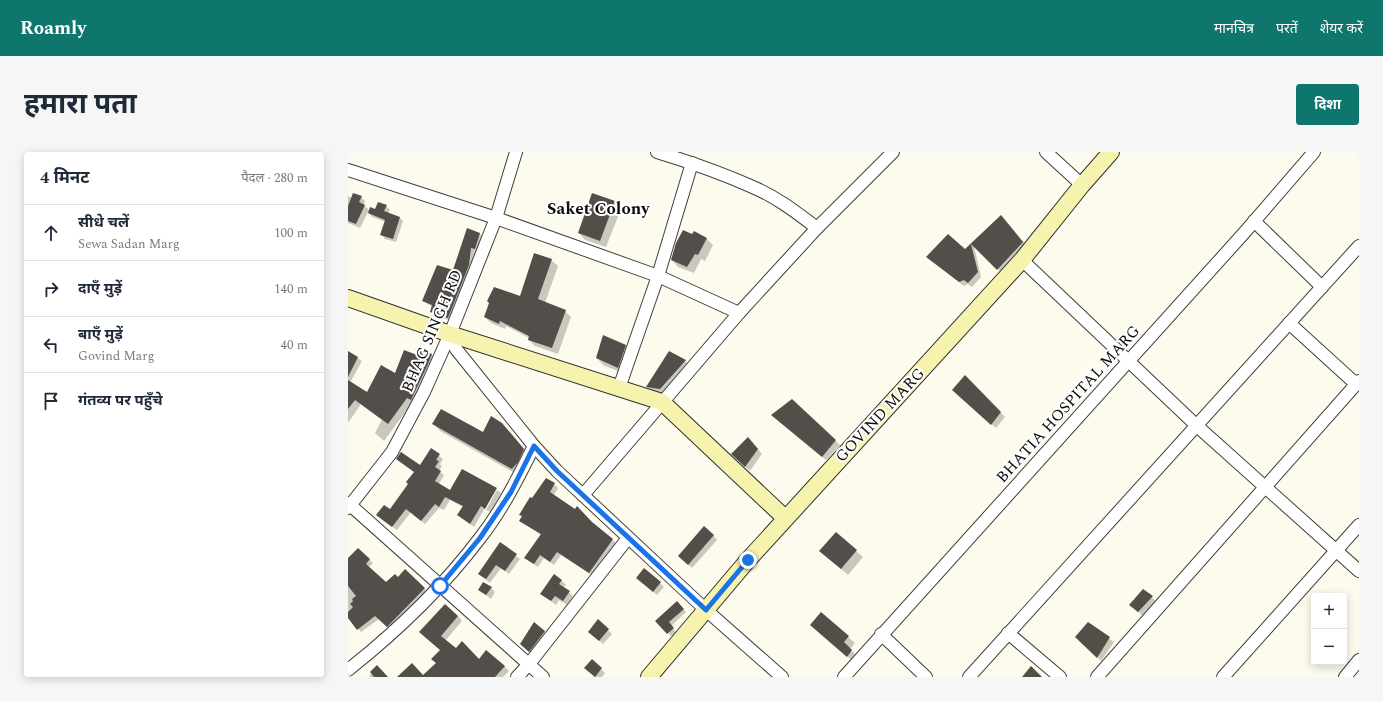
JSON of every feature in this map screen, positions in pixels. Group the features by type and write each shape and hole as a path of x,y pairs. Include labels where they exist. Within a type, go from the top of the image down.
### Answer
{"street":[{"name":"BHAG SINGH RD","path":"349,506 392,452 424,392 450,334 496,218 516,152"},
{"path":"657,152 692,163 756,188 788,206 817,228"},
{"path":"583,495 739,313 817,228 892,152"},
{"path":"1046,152 1082,185"},
{"name":"GOVIND MARG","path":"649,677 785,518 1022,260 1082,185 1111,152"},
{"name":"BHATIA HOSPITAL MARG","path":"844,677 881,634 1254,221 1314,152"},
{"path":"619,388 658,276 692,163"},
{"path":"348,170 496,218 658,276 739,313"},
{"path":"1254,221 1322,287"},
{"path":"969,677 1359,246"},
{"path":"1022,260 1197,426 1359,571"},
{"path":"348,298 450,334 662,402 785,518"},
{"path":"1097,677 1358,382 1289,323"},
{"path":"450,334 456,349 534,446 628,538 782,677"},
{"path":"348,670 363,658 440,586 480,538 511,492 534,446"},
{"path":"349,506 543,677"},
{"path":"1223,677 1359,525"},
{"path":"517,677 529,664 628,538"},
{"path":"1008,633 1060,677"},
{"path":"881,634 926,677"},
{"path":"1345,677 1359,660"}],"building":[{"path":"353,193 362,196 359,202 365,205 356,224 348,221 348,206"},
{"path":"592,193 615,201 600,241 578,233"},
{"path":"378,202 387,205 384,211 400,217 393,239 380,235 385,220 368,213 370,207 375,209"},
{"path":"1001,215 1023,242 997,270 971,244 978,272 968,283 964,280 959,282 926,257 948,234 965,249"},
{"path":"467,228 480,233 475,249 471,248 469,265 448,318 430,312 432,305 422,301 437,265 453,270"},
{"path":"683,230 692,234 694,231 707,238 698,255 695,254 687,267 671,260 676,243"},
{"path":"534,253 552,259 538,299 566,310 552,348 528,340 529,336 500,321 499,324 484,317 489,303 487,301 494,287 520,296"},
{"path":"603,335 626,345 618,368 596,358"},
{"path":"420,349 432,354 428,364 411,400 407,398 388,424 355,400 348,409 348,380 367,392 381,365 395,373 404,350 417,355"},
{"path":"348,351 358,357 348,377"},
{"path":"669,351 686,360 660,389 646,387"},
{"path":"965,375 1001,412 991,425 952,390"},
{"path":"792,399 836,440 822,457 771,415"},
{"path":"441,409 483,432 491,416 502,423 524,449 518,462 512,469 432,424"},
{"path":"748,437 758,449 745,467 731,454"},
{"path":"431,448 440,454 436,460 439,461 435,467 441,471 435,481 450,490 462,469 497,488 485,509 481,506 470,524 457,515 463,506 445,497 439,507 435,504 421,521 406,509 392,527 376,515 384,505 390,509 408,484 406,482 414,472 396,459 401,452 420,465"},
{"path":"546,478 555,483 550,492 575,509 577,506 592,522 613,539 589,573 557,552 550,562 540,555 534,564 524,558 541,534 519,521 522,516 519,515 530,497 532,498"},
{"path":"704,526 714,535 688,565 678,556"},
{"path":"836,532 857,550 841,569 819,551"},
{"path":"500,542 517,554 505,571 496,565 486,579 478,574"},
{"path":"358,548 370,559 366,564 386,582 395,574 398,577 405,569 425,588 387,627 375,616 357,630 348,618 348,612 353,607 350,604 353,601 352,599 356,596 348,586 348,558"},
{"path":"644,568 661,582 653,592 636,578"},
{"path":"554,574 562,580 559,584 570,591 563,601 555,596 551,601 540,594"},
{"path":"483,582 492,587 486,595 478,590"},
{"path":"1143,589 1153,596 1138,612 1129,605"},
{"path":"677,601 684,609 669,622 674,628 667,634 655,621"},
{"path":"445,604 458,616 441,636 456,648 462,641 479,659 486,650 505,666 495,677 397,677 412,663 423,675 436,663 431,659 440,650 419,632"},
{"path":"821,612 849,636 844,642 852,650 847,657 810,625"},
{"path":"598,619 609,629 599,641 588,632"},
{"path":"534,622 545,631 529,652 520,644"},
{"path":"1088,622 1110,637 1097,658 1075,637"},
{"path":"592,659 602,668 595,677 584,668"},
{"path":"377,665 388,677 374,677 370,672"},
{"path":"1031,666 1042,677 1022,677"}],"district":[{"name":"Saket Colony","path":"598,209"}],"route":[{"path":"440,586 480,538 511,492 534,446 557,471 706,610 748,560"}]}
